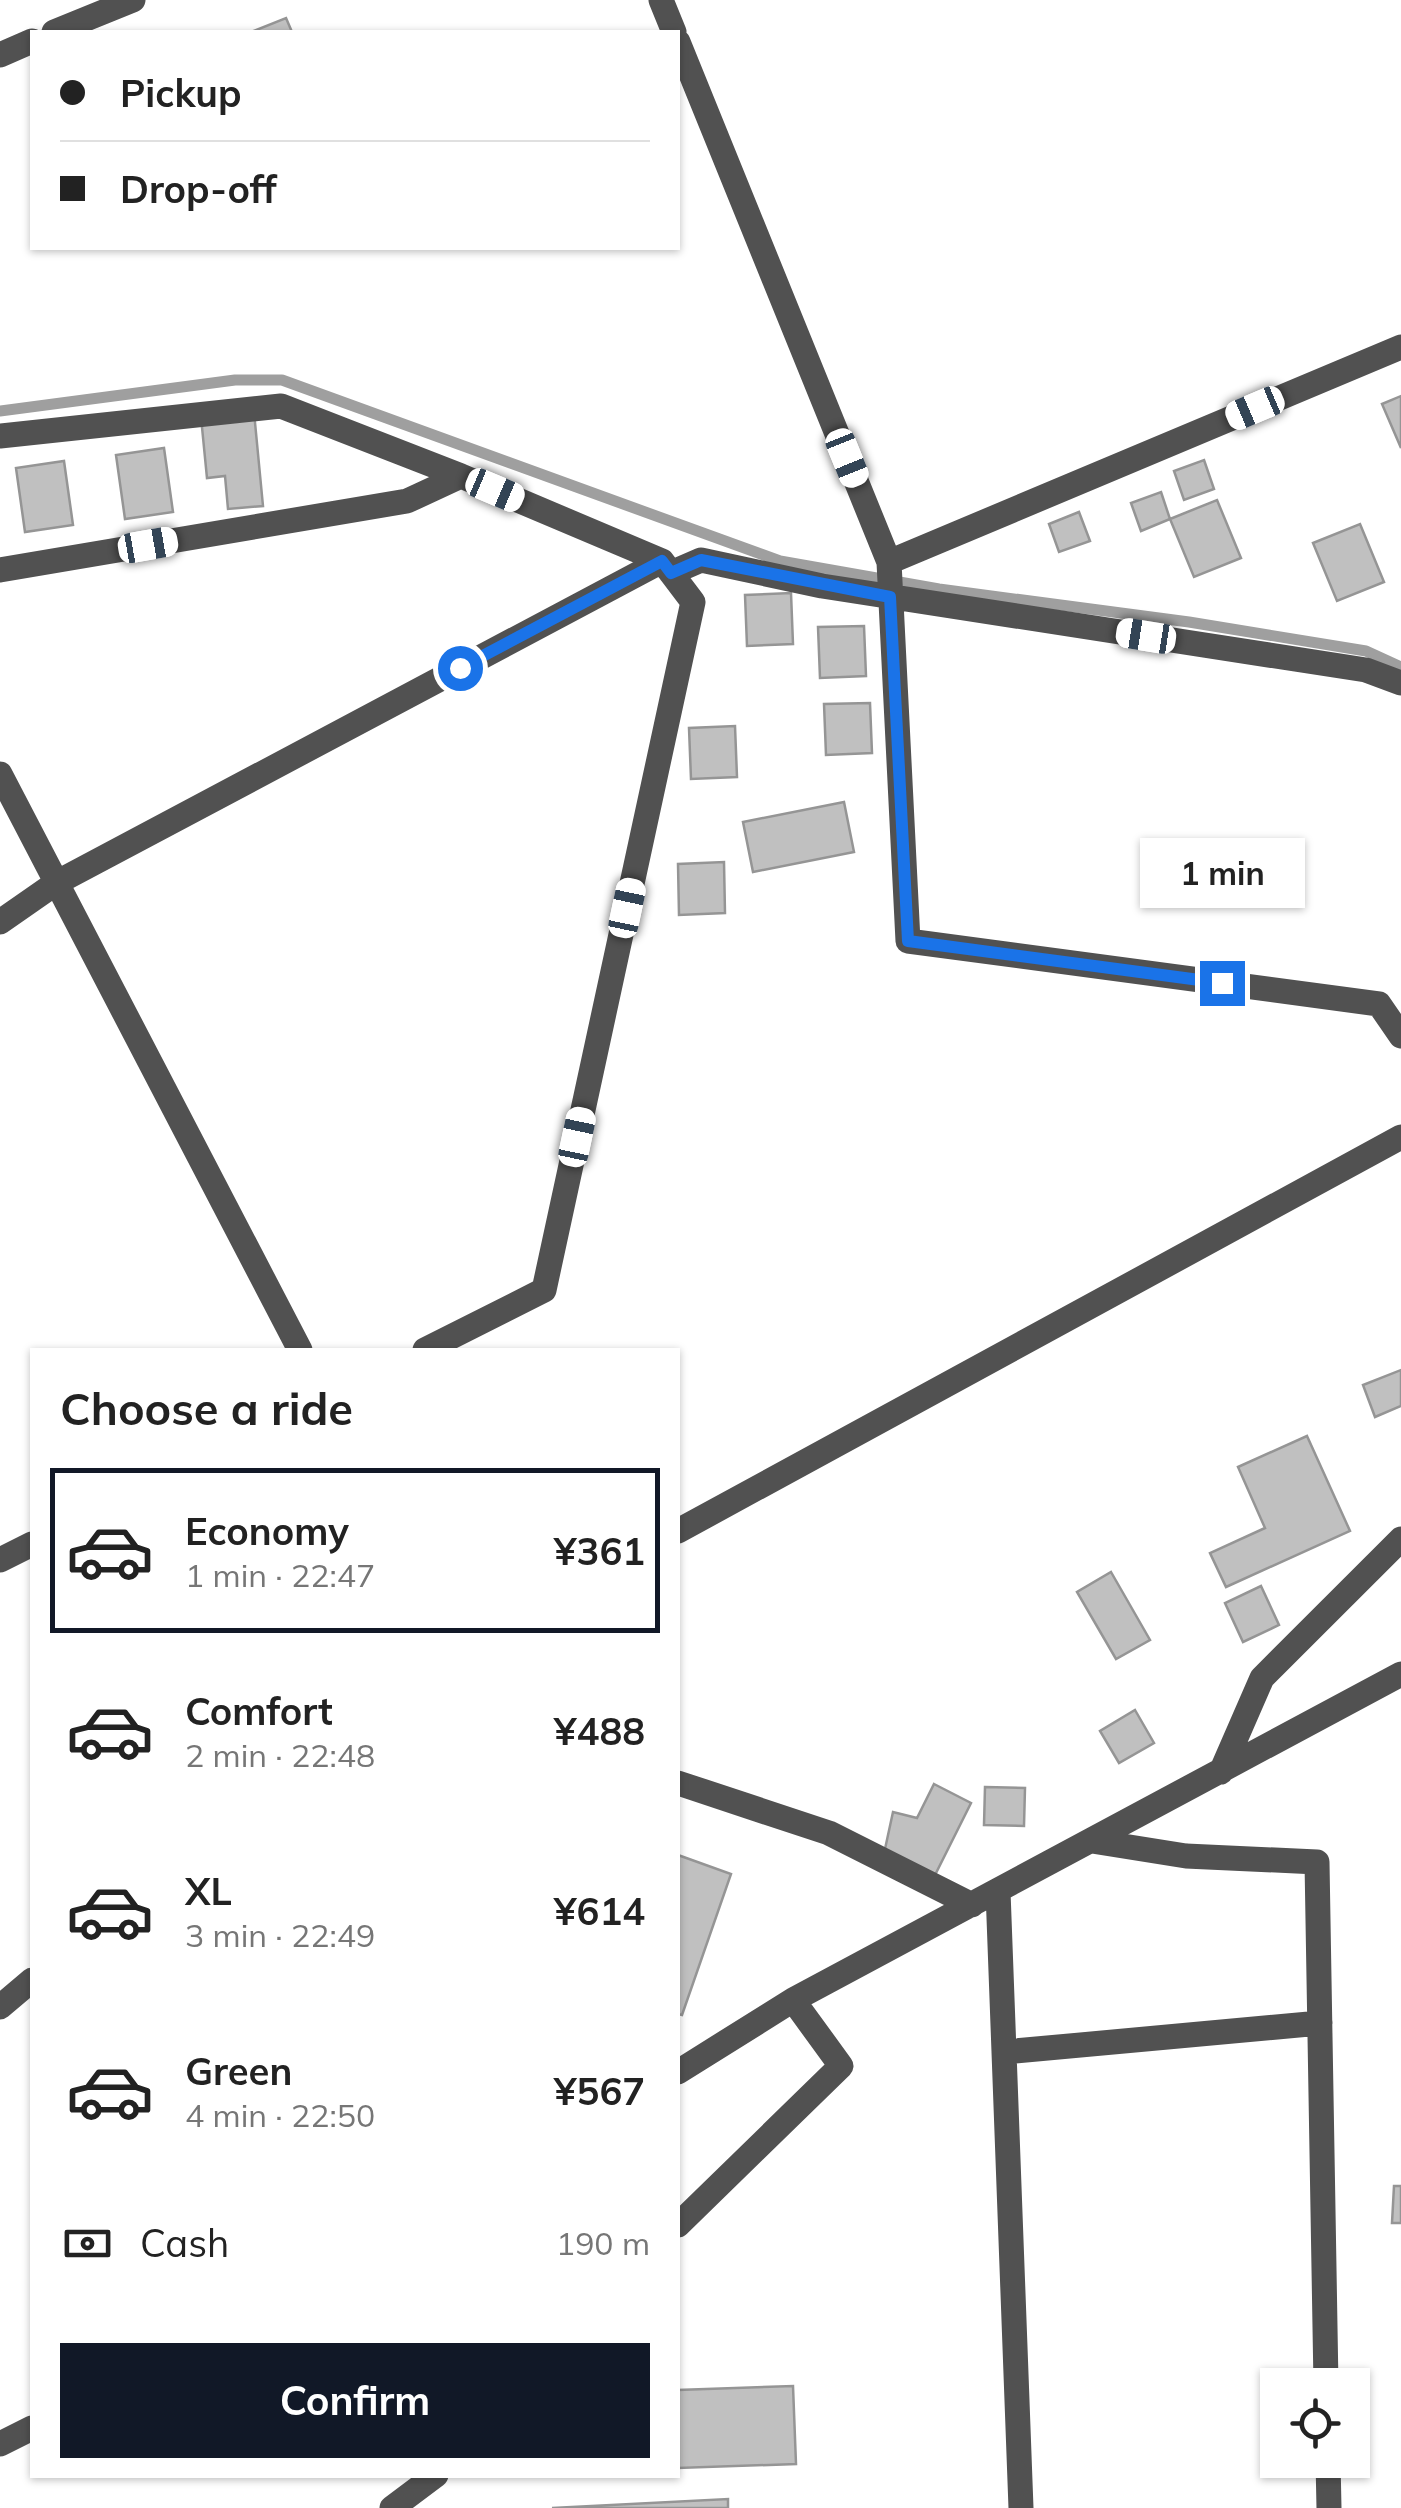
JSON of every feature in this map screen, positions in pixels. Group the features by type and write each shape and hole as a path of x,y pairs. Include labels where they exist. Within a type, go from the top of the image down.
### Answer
{"street":[{"path":"59,30 133,0"},
{"path":"660,0 673,30"},
{"path":"0,55 30,43"},
{"path":"680,47 889,563 908,941 1378,1004 1401,1036"},
{"path":"889,563 1401,347"},
{"path":"0,436 281,406 462,476 667,567 693,602 544,1290 429,1348"},
{"path":"0,570 407,501 462,476"},
{"path":"0,922 56,883 667,567 701,560 890,595 1366,670 1401,683"},
{"path":"0,774 299,1348"},
{"path":"680,1530 1401,1137"},
{"path":"1221,1772 1262,1678 1401,1540"},
{"path":"0,1560 30,1545"},
{"path":"680,2071 793,2000 1401,1674"},
{"path":"680,1784 828,1833 972,1905"},
{"path":"1092,1841 1186,1856 1317,1862 1326,2368"},
{"path":"998,1891 1021,2508"},
{"path":"0,2007 30,1982"},
{"path":"680,2223 841,2066 793,2000"},
{"path":"1004,2052 1320,2023"},
{"path":"0,2444 30,2429"},
{"path":"392,2508 432,2478"},
{"path":"1328,2478 1328,2508"}],"building":[{"path":"286,18 291,30 256,30"},
{"path":"1401,396 1401,448 1382,404"},
{"path":"254,412 263,506 228,509 225,476 207,478 201,417"},
{"path":"164,448 173,512 125,519 116,455"},
{"path":"1204,460 1214,489 1184,500 1174,471"},
{"path":"64,461 73,525 25,532 16,468"},
{"path":"1161,492 1170,519 1141,531 1131,503"},
{"path":"1217,500 1241,558 1194,577 1170,519"},
{"path":"1079,512 1090,541 1059,552 1049,524"},
{"path":"1360,524 1384,582 1337,601 1313,543"},
{"path":"791,593 793,644 747,646 745,595"},
{"path":"864,626 866,676 820,678 818,627"},
{"path":"870,703 872,753 826,755 824,704"},
{"path":"735,726 737,777 691,779 689,728"},
{"path":"844,802 854,852 753,872 743,822"},
{"path":"724,862 725,913 679,915 678,864"},
{"path":"1401,1370 1401,1406 1375,1417 1363,1385"},
{"path":"1307,1436 1350,1531 1226,1587 1210,1553 1265,1528 1238,1467"},
{"path":"1111,1572 1150,1640 1116,1659 1077,1592"},
{"path":"1261,1586 1279,1625 1243,1642 1225,1603"},
{"path":"1135,1710 1154,1743 1119,1763 1100,1731"},
{"path":"934,1784 971,1803 935,1875 885,1849 893,1812 917,1818"},
{"path":"985,1787 1025,1788 1024,1826 984,1825"},
{"path":"680,1856 731,1874 680,2014"},
{"path":"1394,2186 1401,2186 1401,2223 1392,2223"},
{"path":"793,2386 796,2464 680,2468 680,2390"},
{"path":"728,2499 728,2508 552,2508"}],"waterway":[{"path":"0,411 235,380 282,380 780,561 939,589 1189,622 1366,651 1401,667"}],"route":[{"path":"460,668 662,561 671,573 701,560 890,597 908,941 1222,983"}]}
